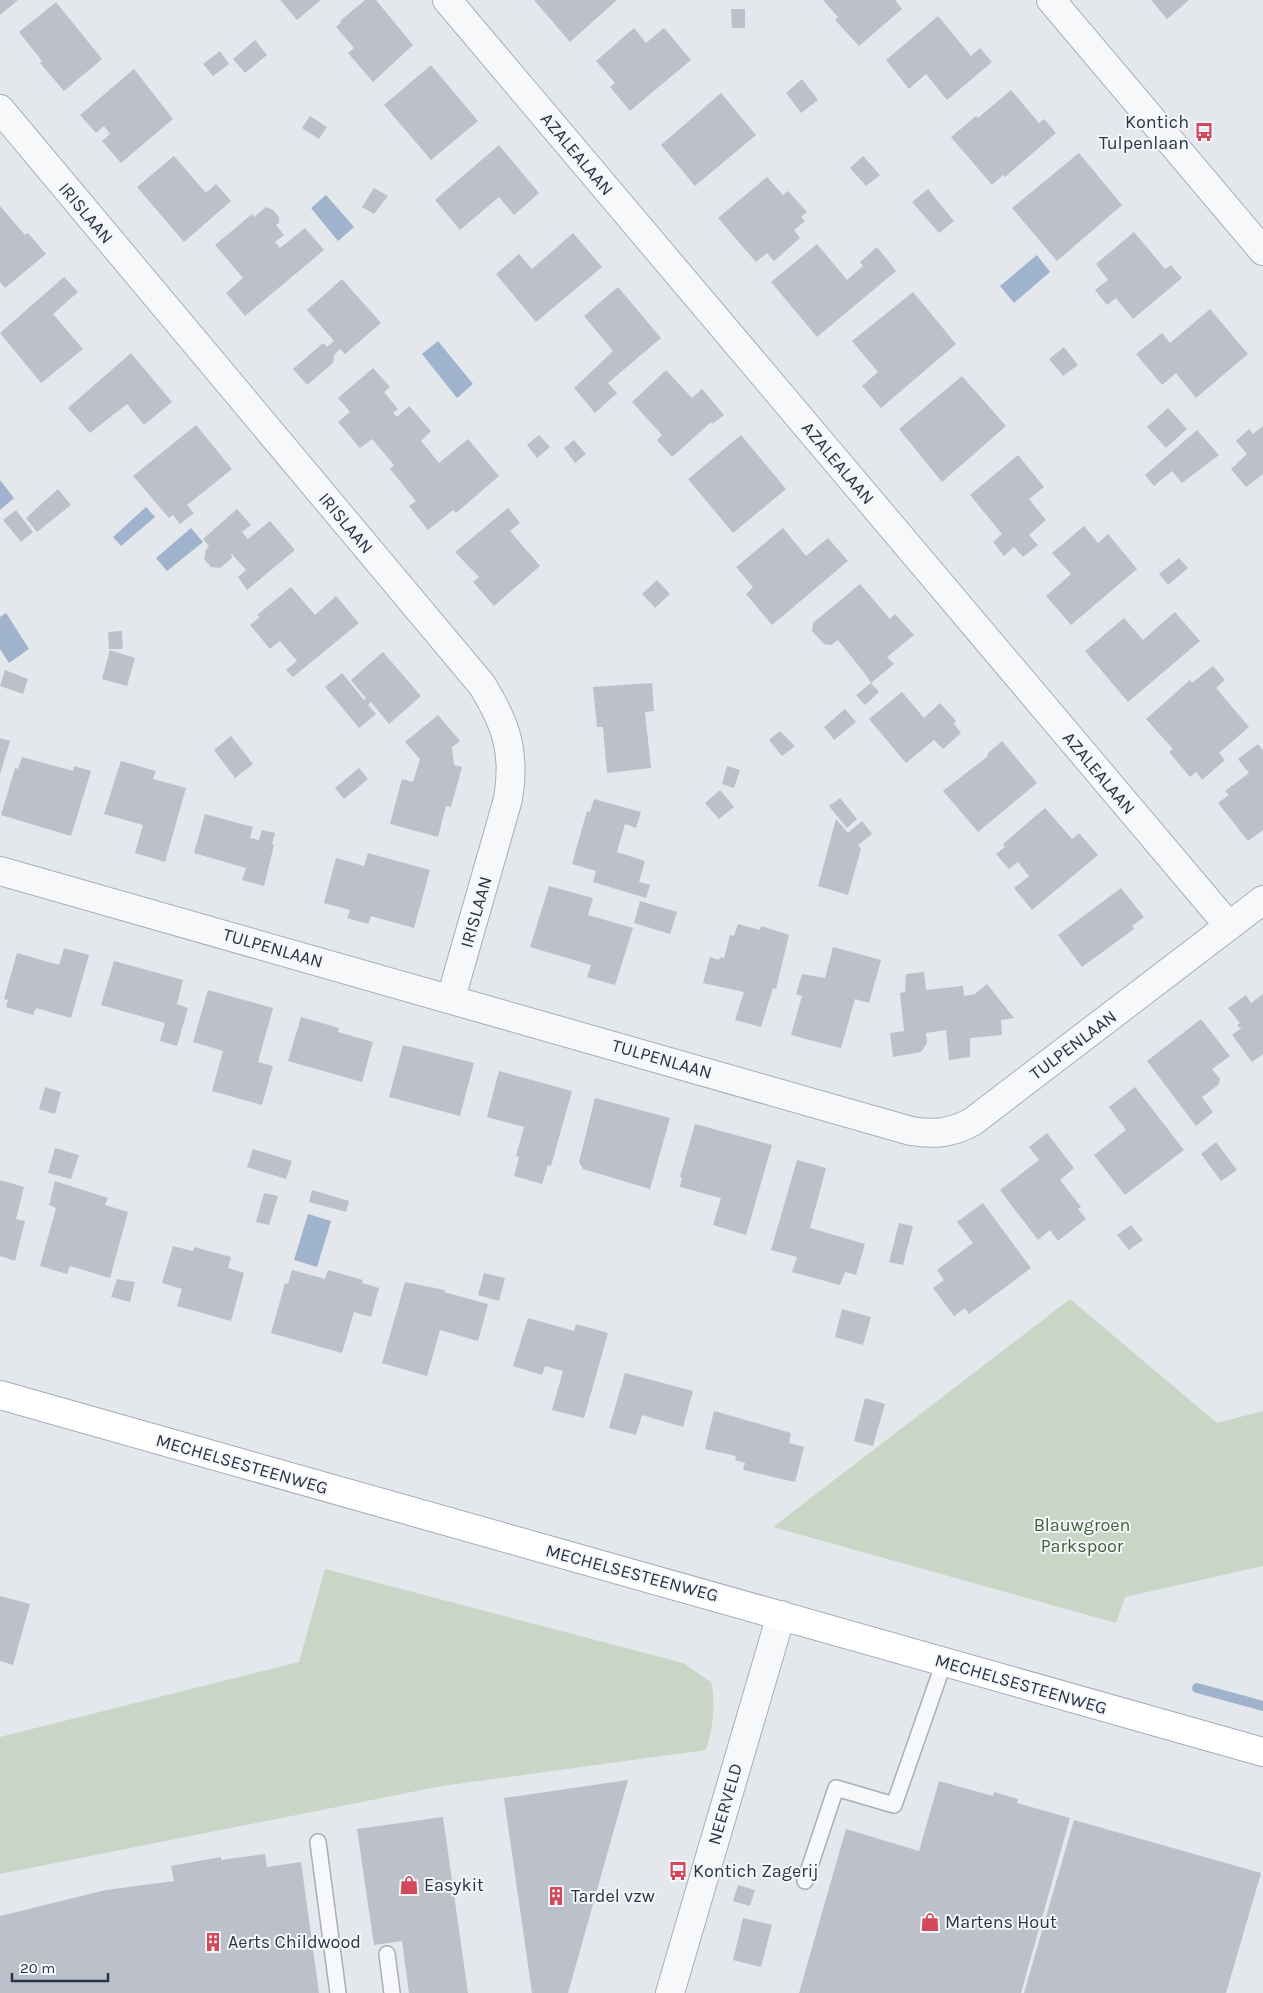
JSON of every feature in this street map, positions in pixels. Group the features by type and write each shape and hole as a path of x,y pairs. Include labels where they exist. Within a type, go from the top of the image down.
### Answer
{"main road":[{"name":"MECHELSESTEENWEG","path":"0,1395 781,1614 1263,1752"}],"street":[{"name":"AZALEALAAN","path":"447,0 1229,926"},
{"path":"1051,0 1263,251"},
{"name":"IRISLAAN","path":"0,110 482,685 495,706 511,748 512,774 508,799 451,998"},
{"name":"TULPENLAAN","path":"0,871 451,998 911,1131 942,1134 957,1130 972,1122 1263,900"},
{"name":"NEERVELD","path":"670,1993 781,1614"}],"lane":[{"path":"805,1881 836,1788 894,1805 944,1662"},
{"path":"318,1842 338,1993"},
{"path":"387,1954 392,1993"}],"green space":[{"name":"Blauwgroen Parkspoor","path":"1070,1299 1217,1423 1263,1411 1263,1566 1125,1597 1116,1623 773,1527"},
{"path":"325,1569 683,1663 711,1682 713,1716 706,1750 442,1786 0,1874 0,1737 299,1662"}],"water":[{"path":"326,195 354,227 338,241 311,208"},
{"path":"1037,255 1050,272 1014,303 1000,286"},
{"path":"438,341 473,384 457,398 422,354"},
{"path":"0,480 14,498 0,510"},
{"path":"146,507 155,517 121,546 113,537"},
{"path":"191,528 203,542 167,571 156,558"},
{"path":"6,613 29,649 9,663 0,649 0,617"},
{"path":"308,1214 331,1221 317,1267 294,1260"}],"building":[{"path":"0,0 18,0 0,15"},
{"path":"280,0 321,0 297,20"},
{"path":"365,0 376,0 413,45 373,82 348,53 354,48 336,27 340,21"},
{"path":"534,0 617,0 570,42"},
{"path":"823,0 895,0 902,9 859,46 835,20 838,17"},
{"path":"1151,0 1189,0 1167,19"},
{"path":"56,2 102,59 64,91 40,63 42,61 19,32"},
{"path":"731,9 745,9 745,28 732,28"},
{"path":"938,16 971,56 980,48 992,62 947,100 926,74 909,89 886,60"},
{"path":"634,28 646,43 664,28 691,60 630,111 610,87 615,83 596,61"},
{"path":"255,40 267,55 245,73 233,59"},
{"path":"220,51 229,64 213,76 203,64"},
{"path":"431,65 478,121 431,160 384,105"},
{"path":"134,69 173,119 121,163 102,141 110,134 104,126 96,133 80,115"},
{"path":"802,79 818,100 801,113 786,93"},
{"path":"1011,90 1039,123 1044,119 1056,133 1005,177 1003,175 992,185 951,137 976,116 978,118"},
{"path":"721,93 756,135 695,186 661,145"},
{"path":"310,116 327,127 319,139 302,128"},
{"path":"499,145 539,193 514,215 499,197 460,230 435,200"},
{"path":"1079,153 1122,205 1057,261 1012,208"},
{"path":"174,156 206,193 216,184 231,201 184,242 137,187"},
{"path":"863,156 880,175 866,186 850,168"},
{"path":"767,177 783,195 788,191 807,212 801,217 805,221 794,230 800,238 774,261 767,253 756,262 718,218"},
{"path":"374,188 388,196 374,214 362,207"},
{"path":"928,189 954,221 939,233 912,202"},
{"path":"0,206 25,235 28,233 46,254 5,288 0,282"},
{"path":"266,207 273,210 279,217 279,223 276,225 284,235 275,242 280,248 305,228 324,250 245,316 226,293 243,278 215,245 252,214 254,217"},
{"path":"1134,232 1165,269 1171,265 1182,278 1133,319 1116,298 1107,305 1095,290 1108,280 1096,264"},
{"path":"573,233 602,267 536,322 496,274 519,254 532,269"},
{"path":"817,244 847,280 863,266 860,262 877,247 896,271 817,337 771,282"},
{"path":"64,277 78,292 53,314 83,349 41,383 0,333"},
{"path":"342,279 381,323 345,354 340,349 334,355 333,363 307,385 293,369 323,343 327,347 334,341 307,310"},
{"path":"618,287 661,338 608,383 617,393 595,413 574,388 613,351 584,316"},
{"path":"913,292 956,344 881,408 862,386 878,372 852,341"},
{"path":"1210,309 1248,354 1196,398 1176,373 1162,385 1136,354 1162,333 1170,343"},
{"path":"1064,347 1078,365 1063,376 1049,359"},
{"path":"131,353 172,402 144,425 127,404 90,433 68,408"},
{"path":"373,368 390,387 384,392 398,409 393,413 397,417 409,406 431,431 421,441 439,463 468,439 499,476 456,513 453,510 428,530 409,506 416,501 390,469 394,465 372,439 360,448 338,422 350,412 338,398"},
{"path":"666,370 692,398 702,389 724,415 712,424 711,422 672,457 657,440 662,435 632,402"},
{"path":"962,376 1006,426 942,482 899,429"},
{"path":"1168,408 1187,429 1166,448 1147,427"},
{"path":"196,425 232,469 187,505 194,513 180,524 173,515 169,518 133,476"},
{"path":"1263,426 1263,474 1246,487 1231,469 1247,454 1236,441 1249,429 1253,434"},
{"path":"1197,430 1219,455 1182,483 1172,471 1154,486 1145,475"},
{"path":"539,435 550,447 537,458 527,445"},
{"path":"741,435 786,489 733,533 688,479"},
{"path":"574,440 586,454 575,463 564,448"},
{"path":"1018,455 1044,487 1029,499 1046,520 1029,535 1038,545 1023,557 1014,547 1004,556 993,542 1002,534 970,495"},
{"path":"58,489 71,505 37,532 26,518"},
{"path":"508,508 520,523 510,531 540,566 494,606 473,582 479,577 455,552"},
{"path":"237,509 251,525 242,532 248,539 270,521 295,550 247,590 238,577 246,570 231,553 232,558 220,568 211,567 204,559 209,546 203,539"},
{"path":"16,510 33,532 21,542 3,520"},
{"path":"1084,526 1098,543 1108,534 1137,569 1071,625 1046,596 1071,574 1052,553"},
{"path":"783,528 806,556 828,538 848,561 772,625 746,594 753,587 736,567"},
{"path":"1179,558 1188,568 1168,585 1159,574"},
{"path":"657,580 670,594 655,608 642,594"},
{"path":"860,584 890,619 895,614 914,635 887,657 894,664 871,683 838,640 831,645 824,644 812,631 813,623"},
{"path":"291,587 315,615 336,596 359,623 293,677 286,670 297,661 280,641 270,649 250,625 260,617 257,615"},
{"path":"1175,612 1200,641 1128,702 1085,651 1124,618 1143,640"},
{"path":"122,631 123,649 109,649 108,632"},
{"path":"110,650 135,658 127,686 102,679"},
{"path":"383,652 421,696 389,724 371,702 368,705 376,714 359,728 325,687 342,673 364,700 366,698 351,680"},
{"path":"1213,666 1225,680 1216,688 1249,727 1219,753 1225,760 1202,780 1196,772 1190,777 1169,752 1173,749 1146,719 1190,680 1192,683"},
{"path":"5,670 28,679 23,694 0,686"},
{"path":"652,683 654,711 645,712 651,768 607,773 603,727 597,727 593,687"},
{"path":"871,683 879,692 865,705 856,695"},
{"path":"902,692 924,718 940,703 956,721 954,724 961,733 943,749 934,740 906,763 869,719"},
{"path":"845,709 856,722 834,740 824,727"},
{"path":"438,715 460,741 452,747 454,765 462,767 451,807 446,806 438,837 390,824 402,779 413,782 420,759 405,742"},
{"path":"780,731 795,746 782,756 769,740"},
{"path":"231,736 253,764 235,778 214,750"},
{"path":"0,738 10,741 0,774"},
{"path":"1002,741 1037,783 978,832 943,791 988,756 987,754"},
{"path":"1258,744 1263,750 1263,830 1248,841 1218,803 1229,795 1225,791 1249,773 1238,759"},
{"path":"22,757 73,771 74,766 91,771 71,836 1,815 15,768 18,769"},
{"path":"121,761 156,771 153,779 186,788 165,862 135,853 143,825 104,814"},
{"path":"727,766 740,770 734,788 722,784"},
{"path":"359,768 368,779 344,799 335,788"},
{"path":"720,790 734,807 719,819 705,803"},
{"path":"840,798 857,819 847,828 829,806"},
{"path":"594,799 641,812 636,828 625,824 617,852 645,861 639,882 650,885 646,898 593,882 596,871 572,864 587,811 590,812"},
{"path":"1045,808 1072,839 1079,833 1098,855 1032,910 1014,888 1029,876 1018,862 1009,869 996,854 1005,847 1003,844"},
{"path":"205,814 253,827 250,838 259,840 262,830 275,833 264,886 242,880 246,868 194,853"},
{"path":"836,819 848,833 862,821 872,834 858,845 861,849 848,895 818,886"},
{"path":"368,853 430,870 414,928 371,916 368,924 347,918 350,910 324,903 336,858 364,866"},
{"path":"549,886 593,898 588,915 633,928 615,985 587,977 591,965 530,947"},
{"path":"1121,888 1144,917 1132,926 1134,929 1082,967 1058,935"},
{"path":"640,901 677,912 670,934 634,923"},
{"path":"738,924 760,930 761,926 789,935 776,989 773,988 761,1027 735,1020 744,992 703,983 710,957 719,960 720,957 724,958 730,935 734,936"},
{"path":"833,947 881,960 869,1003 855,999 841,1048 791,1035 802,996 796,994 802,974 825,978"},
{"path":"64,948 89,955 71,1018 36,1008 33,1015 6,1007 8,1000 4,999 17,953 59,965"},
{"path":"114,961 183,980 177,1004 188,1008 177,1046 160,1041 165,1023 101,1005"},
{"path":"924,972 926,990 963,986 964,996 975,994 987,984 1014,1018 1001,1020 1002,1035 970,1038 970,1057 949,1060 946,1030 926,1033 927,1043 921,1052 893,1057 890,1033 904,1031 900,993 905,992 906,974"},
{"path":"208,990 273,1008 258,1062 273,1066 262,1105 212,1091 223,1051 193,1042"},
{"path":"1263,994 1263,1054 1252,1062 1232,1035 1243,1027 1240,1028 1237,1025 1240,1023 1228,1008 1246,995 1251,1003"},
{"path":"301,1017 339,1028 338,1032 373,1042 362,1082 288,1061"},
{"path":"1201,1019 1230,1056 1212,1069 1220,1079 1218,1085 1202,1097 1213,1112 1196,1126 1147,1061"},
{"path":"403,1045 474,1063 460,1116 389,1097"},
{"path":"499,1071 572,1091 551,1166 548,1165 542,1184 514,1176 519,1157 516,1156 524,1127 487,1117"},
{"path":"45,1087 61,1092 55,1114 39,1109"},
{"path":"1135,1087 1184,1150 1125,1195 1094,1155 1126,1130 1109,1107"},
{"path":"595,1098 670,1118 650,1189 583,1169 579,1162"},
{"path":"695,1124 772,1145 746,1235 713,1225 721,1198 680,1187 682,1177 680,1177"},
{"path":"1047,1133 1074,1168 1060,1180 1081,1207 1078,1209 1086,1219 1058,1241 1050,1230 1038,1240 1000,1190 1039,1160 1029,1147"},
{"path":"1216,1142 1237,1170 1221,1181 1201,1154"},
{"path":"55,1148 79,1155 71,1179 48,1173"},
{"path":"253,1149 292,1161 286,1179 247,1167"},
{"path":"797,1160 826,1168 810,1228 865,1244 856,1275 845,1272 840,1285 792,1272 797,1257 771,1250"},
{"path":"0,1180 24,1187 16,1219 25,1221 15,1261 0,1256"},
{"path":"55,1181 108,1198 105,1205 128,1212 110,1278 70,1266 67,1274 40,1266 56,1208 49,1205"},
{"path":"312,1190 349,1201 346,1212 309,1202"},
{"path":"264,1193 278,1196 269,1225 256,1222"},
{"path":"983,1203 1031,1268 969,1314 965,1308 954,1316 933,1288 944,1280 937,1270 973,1243 957,1222"},
{"path":"899,1223 913,1226 903,1265 889,1262"},
{"path":"1131,1225 1143,1240 1129,1250 1117,1235"},
{"path":"173,1246 193,1251 194,1247 231,1257 228,1268 244,1273 231,1321 177,1306 182,1289 162,1283"},
{"path":"292,1270 325,1279 328,1270 363,1280 362,1283 379,1288 371,1317 354,1312 342,1353 271,1333 285,1283 288,1284"},
{"path":"484,1273 505,1278 499,1301 478,1295"},
{"path":"117,1279 135,1282 130,1302 111,1297"},
{"path":"405,1282 445,1290 444,1292 488,1304 478,1341 440,1330 427,1376 382,1363"},
{"path":"842,1309 871,1317 863,1345 835,1337"},
{"path":"528,1318 574,1331 576,1324 608,1333 584,1418 552,1410 563,1371 545,1366 542,1375 513,1366"},
{"path":"625,1373 693,1391 683,1427 642,1415 636,1435 609,1428"},
{"path":"865,1398 885,1404 873,1446 854,1441"},
{"path":"714,1411 791,1433 789,1443 804,1447 795,1482 743,1470 745,1463 735,1460 736,1456 705,1449"},
{"path":"0,1596 30,1604 13,1665 0,1661"},
{"name":"Tardel vzw","path":"628,1780 568,1993 532,1993 504,1798"},
{"name":"Martens Hout","path":"939,1781 993,1796 994,1792 1018,1799 1017,1803 1070,1818 1021,1993 799,1993 846,1829 919,1851"},
{"name":"Easykit","path":"443,1817 468,1993 409,1993 402,1941 374,1945 357,1829"},
{"path":"1074,1820 1261,1873 1226,1993 1024,1993"},
{"name":"Aerts Childwood","path":"265,1854 267,1867 301,1862 319,1993 0,1993 0,1916 106,1890 174,1881 171,1866 221,1857 221,1860"},
{"path":"738,1885 755,1890 750,1906 733,1901"},
{"path":"743,1918 772,1925 761,1967 733,1960"}],"waterway":[{"path":"1197,1688 1263,1706"}],"place":[{"name":"Kontich Tulpenlaan","path":"1204,132"},
{"name":"Kontich Zagerij","path":"678,1871"},
{"name":"Easykit","path":"409,1885"},
{"name":"Tardel vzw","path":"556,1896"},
{"name":"Martens Hout","path":"930,1922"},
{"name":"Aerts Childwood","path":"213,1942"}]}
